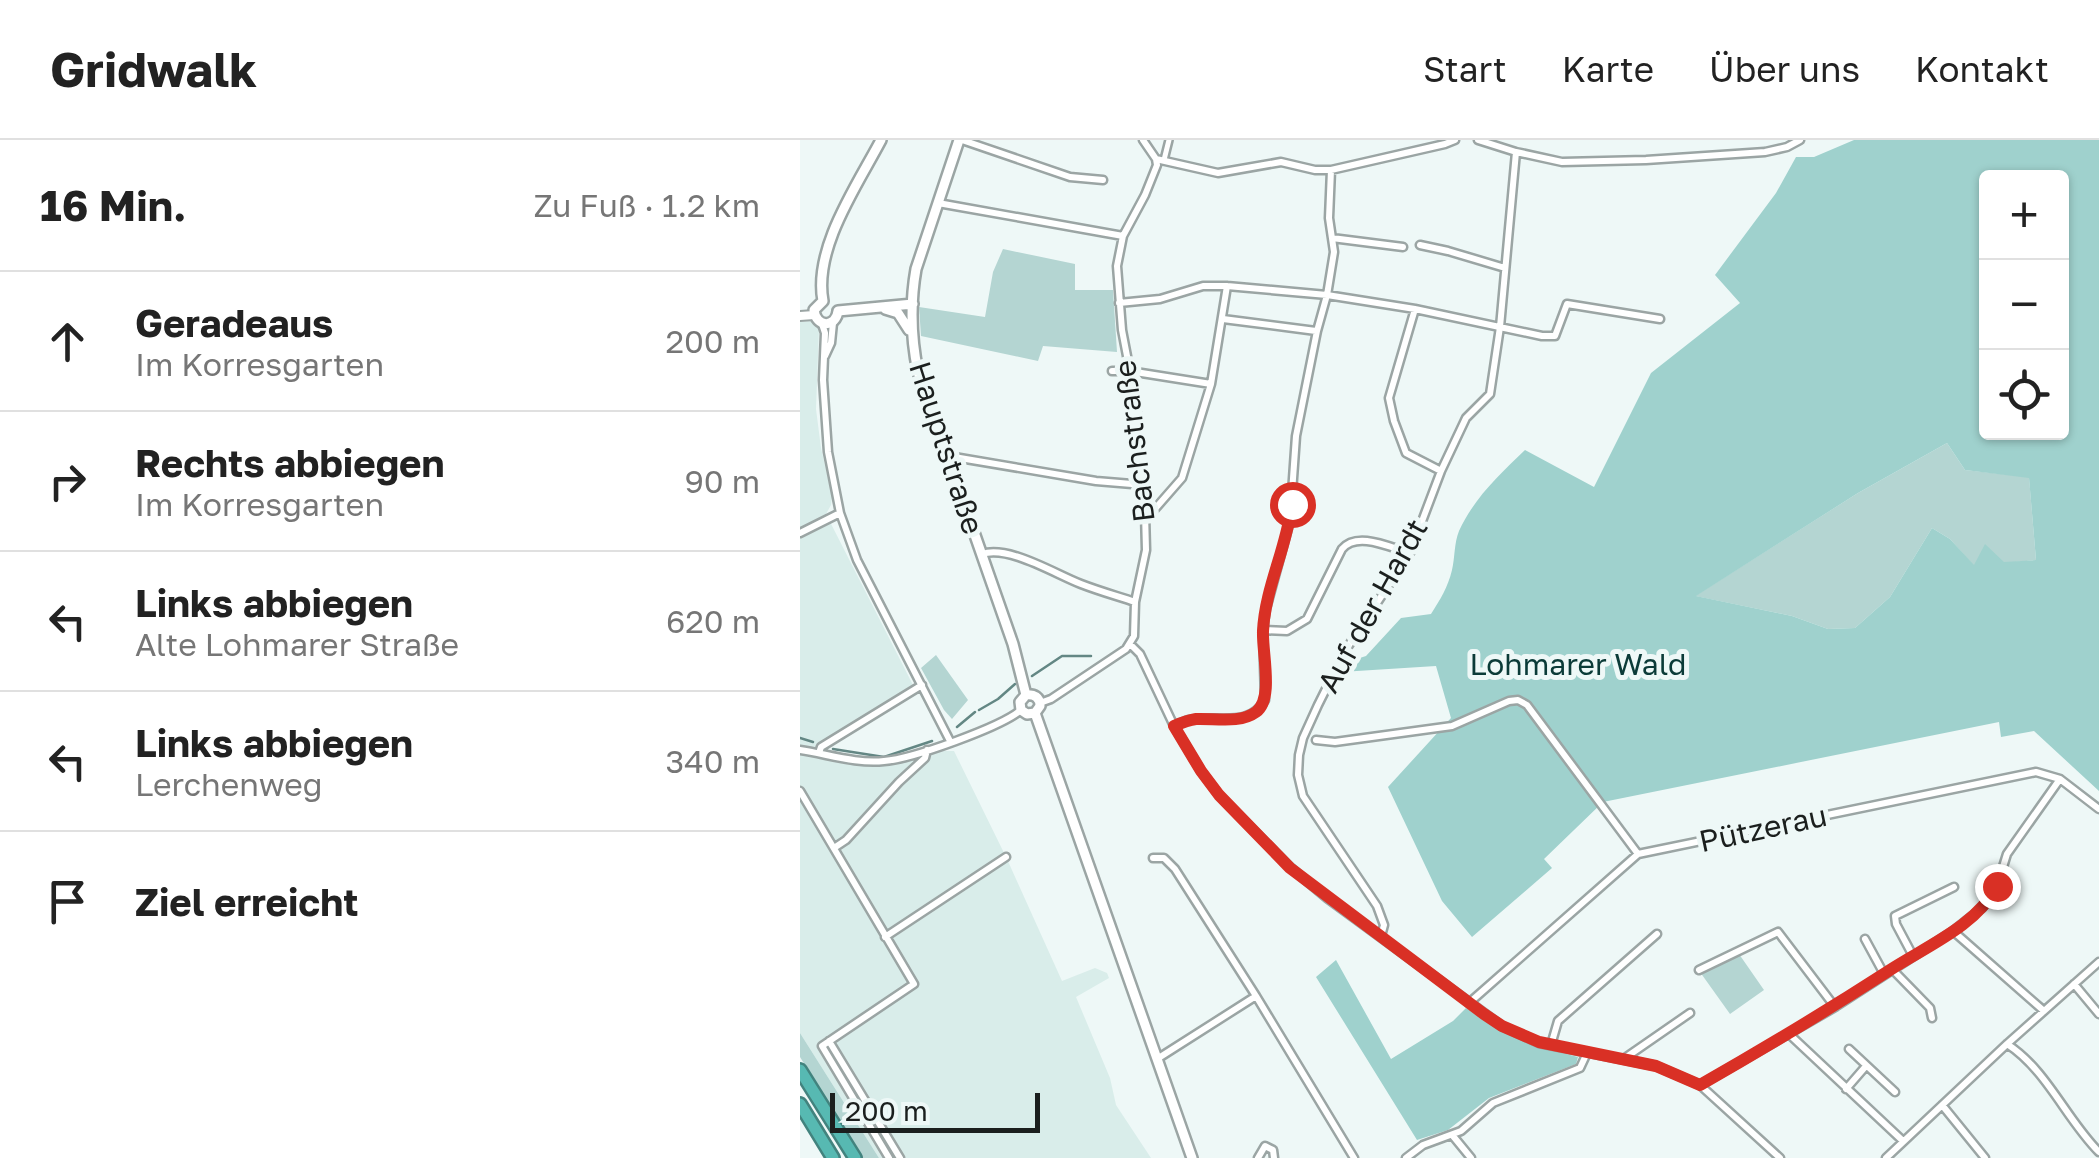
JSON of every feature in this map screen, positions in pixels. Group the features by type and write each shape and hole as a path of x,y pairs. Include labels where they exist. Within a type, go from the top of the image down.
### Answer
{"highway":[{"path":"800,1070 855,1158"},
{"path":"800,1104 834,1158"}],"main road":[{"path":"823,301 822,276 833,233 882,140"},
{"name":"Hauptstraße","path":"960,140 919,258 913,284 912,340 919,374 1026,695"},
{"path":"838,311 831,301 823,301 814,314 828,323 838,311 913,304"},
{"path":"878,307 902,317 912,340"},
{"path":"1037,708 1027,714 1021,710 1020,702 1026,695 1034,695 1192,1158"}],"street":[{"path":"960,140 1070,177 1103,180"},
{"path":"1143,140 1160,160 1218,173 1281,162 1331,170 1455,140"},
{"path":"1160,160 1169,140"},
{"path":"1478,140 1562,162 1765,152 1800,140"},
{"name":"Auf der Hardt","path":"1381,936 1384,926 1377,906 1303,796 1299,755 1303,738 1345,650 1410,553 1466,418 1490,394 1516,152"},
{"name":"Bachstraße","path":"1130,644 1146,550 1145,513 1137,408 1119,304 1117,266 1123,236 1160,160"},
{"path":"1174,726 1191,719 1243,718 1261,707 1267,689 1263,665 1266,609 1290,522 1296,436 1334,252 1328,206 1331,170"},
{"path":"938,203 1123,236"},
{"path":"1331,238 1403,247"},
{"path":"1420,245 1505,268"},
{"path":"1119,304 1160,300 1203,286 1227,286 1328,295 1555,336 1567,304 1660,319"},
{"path":"1145,513 1154,510 1182,478 1211,384 1227,286"},
{"path":"1416,310 1389,398 1406,453 1441,471"},
{"path":"800,316 814,314"},
{"path":"1223,319 1317,331"},
{"path":"828,323 823,380 828,452 840,513 857,560 950,741"},
{"path":"1112,371 1211,384"},
{"path":"948,460 954,457 1096,481 1144,484"},
{"path":"800,534 840,513"},
{"path":"1263,630 1287,631 1307,619 1347,542 1376,543 1410,553"},
{"path":"982,554 992,551 1019,558 1136,602"},
{"path":"1037,708 1130,644 1140,654 1174,726 1219,795 1290,868 1327,898 1502,1026 1551,1046 1656,1066 1700,1085 1780,1158"},
{"path":"819,753 821,747 922,685"},
{"path":"1316,740 1336,742 1452,726 1509,700 1518,700 1526,705 1638,854"},
{"path":"800,750 883,762 1000,723 1021,710"},
{"path":"834,848 925,758 928,750"},
{"name":"Pützerau","path":"1469,1003 1638,854 2024,774 2036,772 2060,779"},
{"path":"1700,1085 1835,1007 1953,930 1989,901 2007,854 2060,779 2099,808"},
{"path":"800,791 914,984 822,1046 889,1158"},
{"path":"885,937 1006,857"},
{"path":"1154,858 1164,858 1175,869 1354,1158"},
{"path":"1913,956 1895,916 1954,886"},
{"path":"1953,930 2044,1012"},
{"path":"1699,970 1778,932 1835,1007"},
{"path":"1551,1046 1558,1021 1657,934"},
{"path":"1865,938 1888,972 1930,1008 1932,1018"},
{"path":"1886,1158 2099,962"},
{"path":"2074,984 2099,1014"},
{"path":"1157,1059 1256,996"},
{"path":"1624,1058 1690,1013"},
{"path":"1789,1034 1903,1141"},
{"path":"830,1041 900,1158"},
{"path":"2007,1044 2021,1053 2099,1152"},
{"path":"1849,1049 1895,1092"},
{"path":"1406,1158 1423,1145 1453,1136 1493,1103 1580,1068 1587,1052"},
{"path":"1846,1089 1866,1066"},
{"path":"1942,1105 1985,1158"},
{"path":"1453,1136 1471,1158"},
{"path":"1258,1158 1265,1146 1273,1150 1274,1158"}],"shaded area":[{"path":"1003,249 1075,264 1075,290 1113,290 1117,352 1043,346 1038,361 921,336 919,307 985,317 993,272"},
{"path":"810,321 819,329 816,409 832,496 826,514 914,687 817,746 815,756 890,765 954,751 1062,981 1095,968 1107,973 1109,978 1076,997 1110,1078 1116,1105 1151,1158 879,1158 800,1033 800,322"},
{"path":"1947,443 1965,470 2029,477 2036,560 1974,566 1950,539 1932,528 1890,597 1855,628 1828,629 1792,616 1695,596 1858,493"},
{"path":"936,655 968,700 952,719 921,668"},
{"path":"1739,954 1764,990 1730,1014 1700,972"},
{"path":"800,1033 879,1158 862,1158 800,1057"}],"green space":[{"name":"Lohmarer Wald","path":"1854,140 2099,140 2099,791 2034,731 2001,737 1999,722 1603,802 1544,859 1552,868 1472,937 1442,901 1388,787 1451,718 1436,666 1341,672 1347,662 1366,656 1401,618 1431,614 1448,582 1457,536 1465,519 1488,487 1525,450 1594,487 1651,373 1740,303 1715,275 1776,193 1796,157 1814,157","holes":["1947,443 1965,470 2029,478 2036,560 2004,562 1985,544 1974,565 1950,539 1932,528 1890,597 1855,628 1828,629 1792,616 1696,596 1858,493"]},
{"path":"1336,960 1391,1059 1453,1021 1466,1008 1522,1040 1578,1057 1576,1064 1489,1098 1448,1130 1417,1140 1316,977"}],"waterway":[{"path":"1032,676 1062,656 1091,656"},
{"path":"979,710 1015,684"},
{"path":"957,727 975,712"},
{"path":"800,738 813,742"},
{"path":"833,749 884,757 932,741"}],"route":[{"path":"1292,504 1263,630 1265,700 1253,714 1243,718 1191,719 1174,726 1219,795 1290,868 1502,1026 1551,1046 1656,1066 1700,1085 1835,1007 1953,930 1982,908 1997,886"}]}
